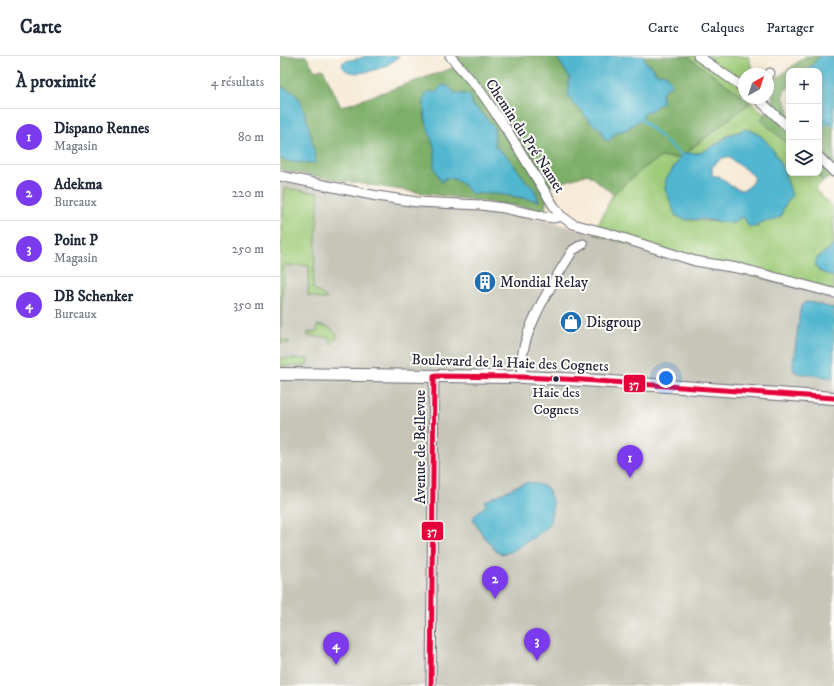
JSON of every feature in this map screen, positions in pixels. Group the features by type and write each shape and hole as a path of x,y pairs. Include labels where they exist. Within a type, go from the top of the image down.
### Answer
{"main road":[{"name":"Boulevard de la Haie des Cognets","path":"280,374 523,377 834,398"}],"street":[{"name":"Chemin du Pré Namet","path":"450,56 481,92 507,130 561,216 573,224 695,260 743,269 834,293"},
{"path":"698,56 738,84"},
{"path":"763,104 786,125"},
{"path":"822,160 834,172"},
{"path":"280,176 377,196 417,202 489,206 546,217 554,218 561,216"},
{"path":"523,377 523,358 526,344 538,312 573,250 583,244"},
{"name":"Avenue de Bellevue","path":"431,686 434,376"}],"shaded area":[{"path":"280,179 523,215 834,295 834,686 280,686"}],"green space":[{"path":"280,56 306,56 315,71 323,69 341,107 461,65 453,56 556,56 570,78 568,83 570,87 568,91 573,105 576,105 583,112 586,118 612,138 616,132 630,128 644,113 652,110 662,102 661,98 663,91 667,88 652,66 646,63 644,56 687,56 738,93 738,104 748,104 679,158 661,157 644,168 613,194 588,174 548,187 545,210 379,187 280,170 280,159 292,162 316,162 305,114 296,94 281,87","holes":["448,86 454,91 465,94 472,105 479,110 494,127 495,146 506,155 535,190 539,201 497,194 472,194 464,185 453,179 445,178 442,182 435,165 435,151 424,115 424,103 429,91 435,93"]},
{"path":"687,56 748,56 752,68 738,68 738,94"},
{"path":"806,56 820,56 810,68 790,68"},
{"path":"786,71 786,89 783,96 786,103 786,143 761,120 771,104 774,104 774,80"},
{"path":"748,104 753,104 765,115 762,120 786,143 786,176 819,176 823,181 815,189 834,209 834,245 817,258 819,271 834,277 834,295 699,263 594,234 613,194 644,168 661,157 679,158 672,169 665,188 676,216 682,218 734,223 743,216 766,221 781,216 784,207 792,196 773,149 753,130 729,134 717,144 700,153 686,153"},
{"path":"822,121 830,122 834,125 834,177 823,181 819,176 822,176"},
{"path":"285,188 319,193 313,288 327,298 317,299 317,297 308,296 309,266 284,265 280,340 280,260"},
{"path":"317,325 326,326 333,330 337,335 335,341 330,344 330,338 308,336 308,332 317,332"},
{"path":"280,340 289,341 289,344 280,343"},
{"path":"280,358 308,359 307,366 280,366"}],"water":[{"path":"365,56 399,56 389,64 367,72 353,73 346,71 342,66 343,62"},
{"path":"556,56 644,56 646,63 652,66 658,74 662,73 667,75 672,85 663,92 663,102 652,110 644,113 642,120 638,121 624,131 616,132 608,141 604,139 601,129 573,105 569,95 570,87 568,83 570,78"},
{"path":"820,56 834,56 834,125 830,122 822,121 822,68 810,68"},
{"path":"280,83 281,87 291,91 299,99 306,116 316,163 292,162 280,159"},
{"path":"442,85 448,86 455,93 470,95 472,105 479,110 494,127 495,146 506,155 535,190 539,201 497,194 471,194 463,185 453,179 445,178 442,182 434,165 435,150 428,128 424,110 424,102 425,96 429,91 435,93"},
{"path":"745,129 754,132 770,145 786,176 792,196 784,207 781,216 772,221 761,222 758,227 749,227 743,216 734,223 730,223 700,219 687,220 676,216 665,189 666,179 679,158 686,153 700,153 717,144 729,135","holes":["728,157 753,175 754,179 748,188 741,190 731,186 719,176 714,176 712,174 712,167 722,158"]},
{"path":"834,245 834,277 819,271 815,265 817,258"},
{"path":"805,302 834,308 834,378 797,373 794,371 793,366 800,311 801,306"},
{"path":"529,482 547,487 553,503 550,522 546,529 511,552 500,554 482,534 473,520 475,515 486,505 484,502 521,484"}],"waterway":[{"path":"640,118 662,138"},
{"path":"822,123 834,125"},
{"path":"665,141 684,157"}],"transit line":[{"name":"37","path":"434,376 523,377 583,380 834,398"},
{"name":"37","path":"431,686 434,376"}],"place":[{"name":"Mondial Relay","path":"485,282"},
{"name":"Disgroup","path":"571,322"},
{"name":"Haie des Cognets","path":"556,379"},
{"name":"Dispano Rennes","path":"630,478"},
{"name":"Adekma","path":"495,599"},
{"name":"Point P","path":"537,661"},
{"name":"DB Schenker","path":"336,665"}]}
